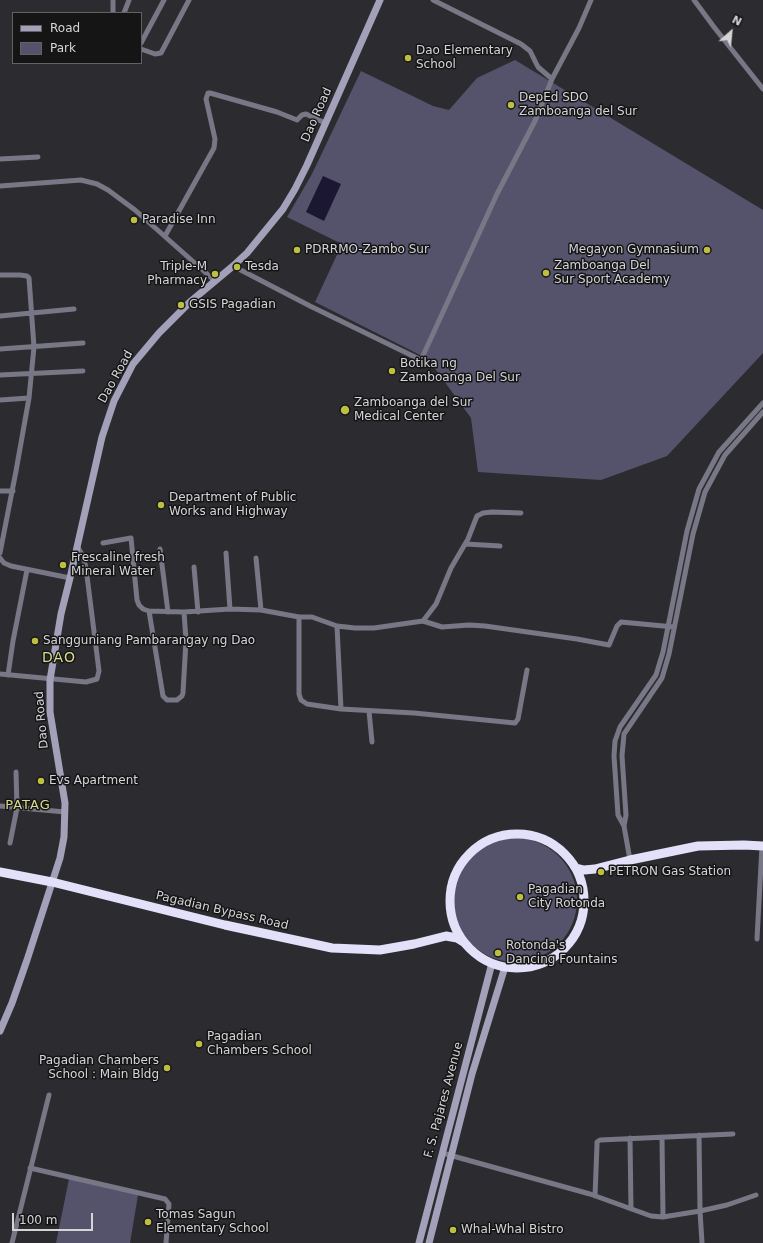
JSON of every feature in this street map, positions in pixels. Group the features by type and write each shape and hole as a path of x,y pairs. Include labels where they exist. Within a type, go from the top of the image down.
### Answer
{"highway":[{"path":"517,834 539,838 558,848 576,868 583,886 584,910 576,933 566,947 552,959 541,964 517,968 505,967 492,963 478,955 466,943 460,936 453,920 450,893 455,876 463,861 476,848 499,836 517,834"},
{"path":"576,868 584,870 595,869 680,848 698,846 762,846"},
{"path":"583,886 588,874 595,869"},
{"name":"Pagadian Bypass Road","path":"0,872 52,882 225,925 332,948 380,950 414,944 440,937 457,938 466,943"},
{"path":"440,937 448,930 453,920"}],"street":[{"path":"113,0 113,12"},
{"path":"124,12 128,0"},
{"path":"142,41 164,0"},
{"path":"142,49 155,54 161,53 189,0"},
{"name":"Dao Road","path":"0,1031 25,967 60,858 64,837 65,812 50,712 50,680 62,614 77,546 104,430 114,400 133,364 158,333 190,302 233,266 259,239 283,210 295,189 326,123 380,0"},
{"path":"433,0 521,44 530,51 538,67 552,79"},
{"path":"233,266 310,306 421,360 497,194 535,120 552,79 592,0"},
{"path":"694,0 763,90"},
{"path":"165,236 214,148 215,139 206,99 208,93 263,108 297,120 302,115 306,114 326,123"},
{"path":"0,159 38,156"},
{"path":"0,186 81,180 90,182 108,190 134,210 215,281"},
{"path":"0,275 20,274 29,278 33,314 34,347 29,398 0,553"},
{"path":"0,316 74,309"},
{"path":"0,349 83,343"},
{"path":"0,375 83,371"},
{"path":"0,400 29,398"},
{"path":"630,860 624,826 618,815 614,756 615,741 620,727 656,675 664,652 687,531 699,489 719,452 763,403"},
{"path":"624,826 626,815 622,756 624,734 662,678 669,654 693,534 705,492 725,455 763,412"},
{"path":"0,491 13,490"},
{"path":"423,621 436,604 451,568 466,544 477,516 492,512 521,513"},
{"path":"103,544 131,538 137,600 143,609 149,611 198,612 230,609 261,610 299,617 315,618 337,626 355,628 374,628 423,621 442,627 485,626 577,639 609,646 620,622 674,627"},
{"path":"466,544 500,546"},
{"path":"0,674 50,680 86,682 97,679 98,675 86,568 83,556 77,546"},
{"path":"160,549 168,612"},
{"path":"226,553 230,609"},
{"path":"0,558 2,565 70,578"},
{"path":"256,558 261,610"},
{"path":"194,567 198,612"},
{"path":"8,675 13,642 28,570"},
{"path":"149,611 163,696 167,700 177,700 183,693 186,640 184,612"},
{"path":"299,617 299,694 301,700 307,704 342,709 414,713 515,723 518,719 527,670"},
{"path":"337,626 342,709"},
{"path":"369,711 372,742"},
{"path":"10,843 18,808 16,772"},
{"path":"0,806 65,812"},
{"path":"757,939 762,846"},
{"name":"F. S. Pajares Avenue","path":"419,1243 492,963"},
{"name":"F. S. Pajares Avenue","path":"429,1243 472,1074 505,967"},
{"path":"12,1243 49,1095"},
{"path":"595,1196 597,1142 602,1140 630,1138 733,1134"},
{"path":"699,1135 702,1243"},
{"path":"662,1137 663,1218"},
{"path":"630,1138 631,1209"},
{"path":"442,1153 595,1196 650,1216 663,1218 727,1205 756,1196"},
{"path":"30,1168 166,1199 169,1204 166,1243"},
{"path":"427,1210 437,1213"}],"green space":[{"name":"Zamboanga Del Sur Sport Academy","path":"515,60 763,210 763,353 667,456 601,480 478,472 471,418 428,359 315,302 342,244 287,217 312,174 361,71 433,106 449,110 477,78"},
{"path":"515,838 527,839 539,843 559,856 572,876 576,888 576,912 572,924 559,944 539,957 527,961 515,962 503,961 491,957 471,944 458,924 454,912 453,900 454,888 458,876 471,856 491,843 503,839"},
{"path":"69,1179 138,1195 130,1243 56,1243"}],"shaded area":[{"path":"323,176 341,184 324,221 306,212"}],"place":[{"name":"Dao Elementary School","path":"408,58"},
{"name":"DepEd SDO Zamboanga del Sur","path":"511,105"},
{"name":"Paradise Inn","path":"134,220"},
{"name":"PDRRMO-Zambo Sur","path":"297,250"},
{"name":"Megayon Gymnasium","path":"707,250"},
{"name":"Tesda","path":"237,267"},
{"name":"Zamboanga Del Sur Sport Academy","path":"546,273"},
{"name":"Triple-M Pharmacy","path":"215,274"},
{"name":"GSIS Pagadian","path":"181,305"},
{"name":"Botika ng Zamboanga Del Sur","path":"392,371"},
{"name":"Zamboanga del Sur Medical Center","path":"345,410"},
{"name":"Department of Public Works and Highway","path":"161,505"},
{"name":"Frescaline fresh Mineral Water","path":"63,565"},
{"name":"Sangguniang Pambarangay ng Dao","path":"35,641"},
{"name":"Evs Apartment","path":"41,781"},
{"name":"PETRON Gas Station","path":"601,872"},
{"name":"Pagadian City Rotonda","path":"520,897"},
{"name":"Rotonda's Dancing Fountains","path":"498,953"},
{"name":"Pagadian Chambers School","path":"199,1044"},
{"name":"Pagadian Chambers School : Main Bldg","path":"167,1068"},
{"name":"Tomas Sagun Elementary School","path":"148,1222"},
{"name":"Whal-Whal Bistro","path":"453,1230"}],"district":[{"name":"DAO","path":"59,658"},
{"name":"PATAG","path":"28,806"}]}
